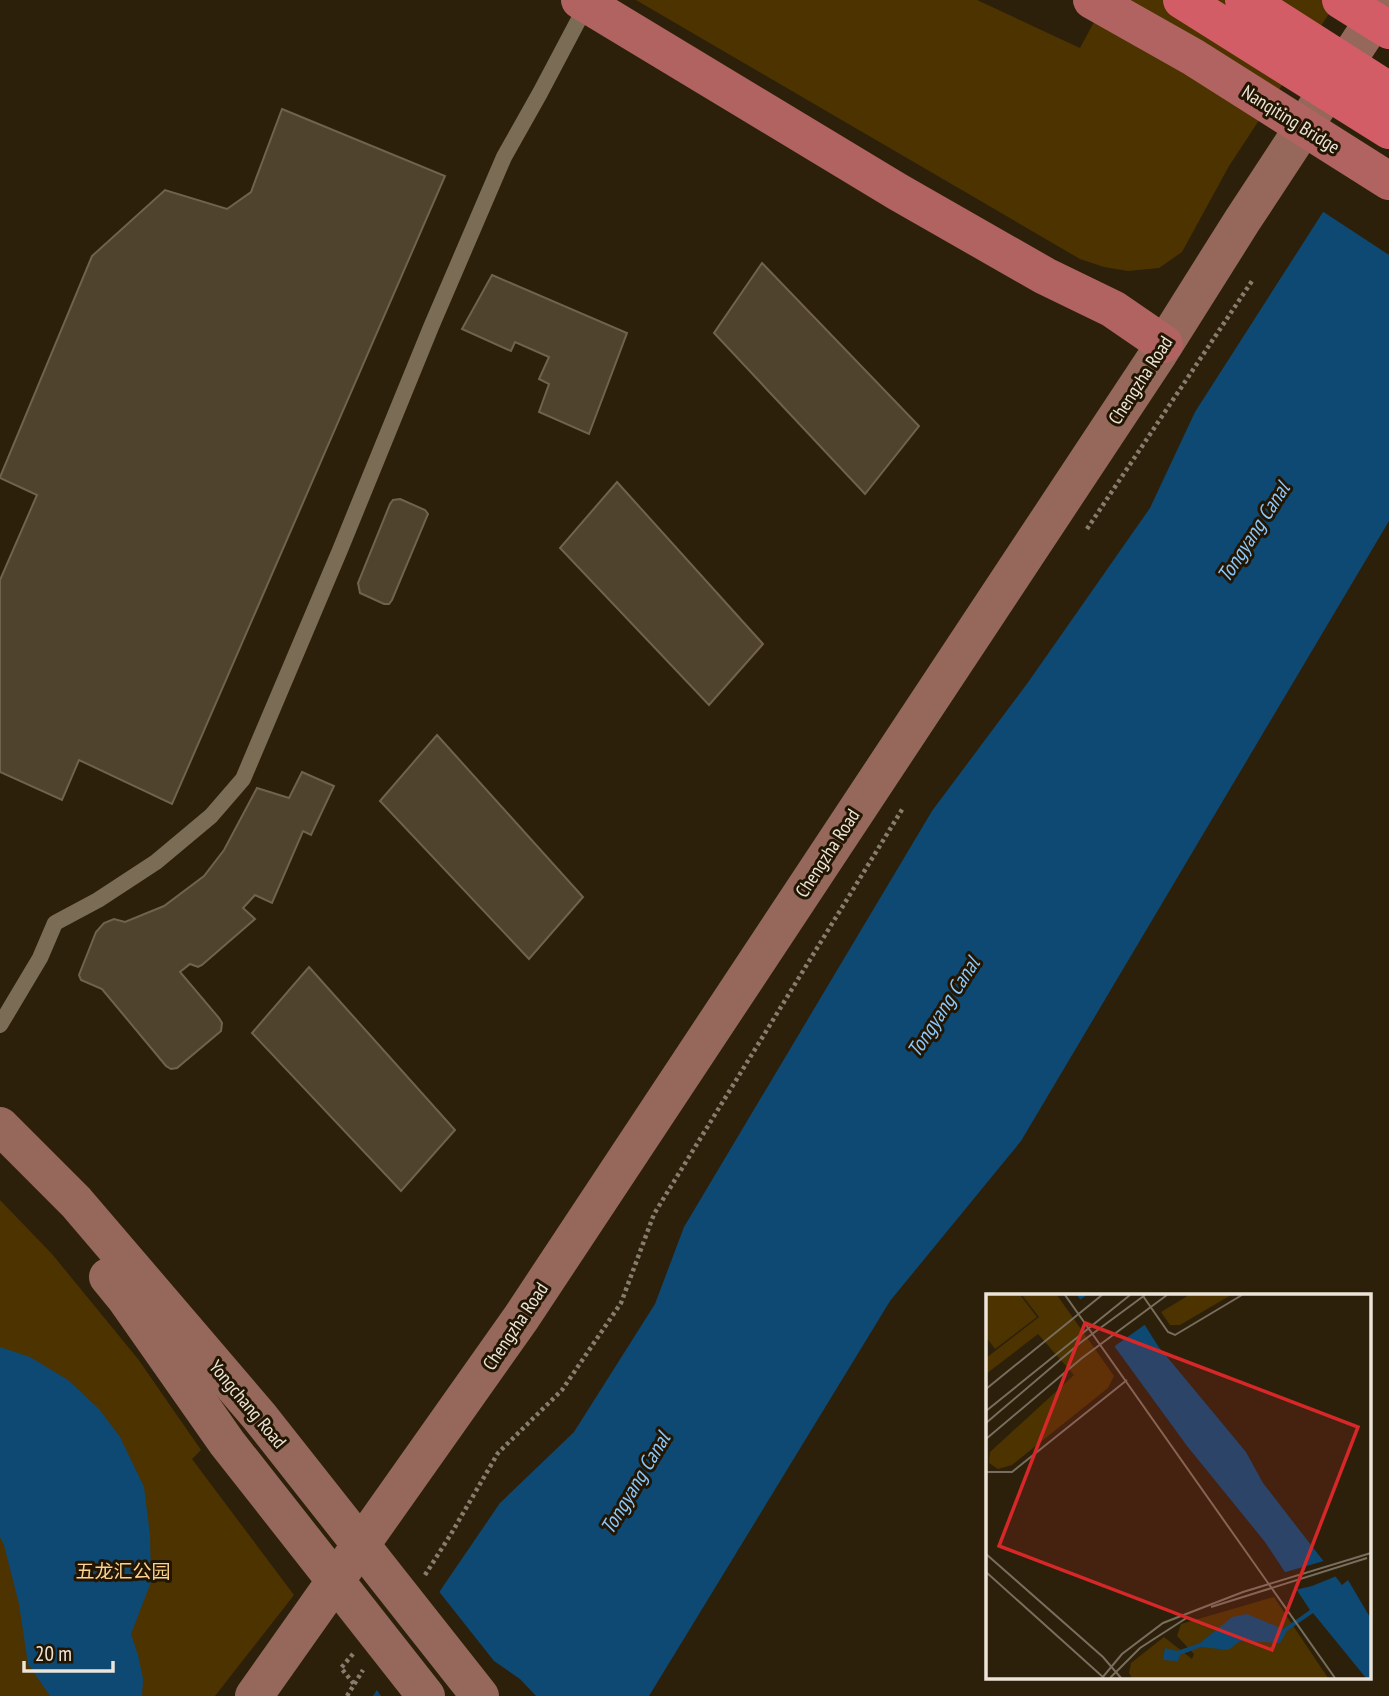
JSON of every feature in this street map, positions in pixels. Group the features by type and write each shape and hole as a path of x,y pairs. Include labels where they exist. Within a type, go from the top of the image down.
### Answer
{"highway":[{"path":"1182,0 1389,130"},
{"path":"1244,0 1389,91"},
{"path":"1341,0 1389,30"}],"main road":[{"name":"Nanqiting Bridge","path":"1092,0 1193,57 1389,181"},
{"path":"584,2 898,192 1045,276 1113,309 1164,344"}],"street":[{"name":"Chengzha Road","path":"254,1696 521,1318 1164,344 1387,0"},
{"name":"Yongchang Road","path":"0,1126 76,1202 259,1416 480,1696"},
{"name":"Yongchang Road","path":"0,1160 59,1219 126,1299 227,1443 426,1696"}],"lane":[{"path":"0,1025 40,958 55,923 156,862 211,816 243,779 504,157 540,93 584,2"}],"path":[{"path":"1086,531 1252,281"},
{"path":"421,1580 498,1453 562,1390 621,1303 654,1214 907,802"},
{"path":"353,1653 341,1668 354,1684"},
{"path":"346,1696 369,1661"}],"green space":[{"path":"636,0 977,0 1080,48 1106,0 1338,0 1229,166 1182,252 1159,268 1128,271 1080,259"},
{"name":"五龙汇公园","path":"0,1200 52,1254 138,1359 201,1450 192,1459 294,1595 215,1696 0,1696"}],"water":[{"name":"Tongyang Canal","path":"1389,109 1389,521 1021,1141 890,1301 649,1696 373,1696 500,1503 574,1432 655,1304 684,1227 932,811 1029,681 1150,508 1195,412"},
{"path":"0,1347 30,1357 68,1380 99,1409 120,1437 144,1487 150,1535 151,1582 131,1634 143,1679 142,1696 50,1696 28,1664 19,1604 0,1537"}],"pier":[{"path":"1389,105 1389,255 1319,209"},
{"path":"437,1589 494,1661 520,1679 536,1696 381,1696 375,1687"}],"building":[{"path":"282,109 445,176 172,804 79,760 62,800 0,772 0,580 37,495 0,477 92,256 165,190 227,209 251,192"},
{"path":"762,263 919,426 865,494 714,333"},
{"path":"492,275 627,333 589,434 539,412 549,384 539,379 549,357 515,342 511,351 462,329"},
{"path":"617,482 763,644 709,705 560,548"},
{"path":"400,499 425,510 428,514 392,600 389,604 384,604 360,593 358,583 390,504 393,500"},
{"path":"437,735 583,897 529,959 380,801"},
{"path":"302,772 334,786 311,835 303,831 272,903 255,895 243,908 255,919 202,965 198,967 190,964 180,972 222,1023 221,1031 177,1068 171,1069 102,989 81,980 79,975 96,932 104,923 114,919 125,922 164,906 204,876 224,850 257,788 289,798"},
{"path":"309,967 455,1130 401,1191 252,1033"}]}
